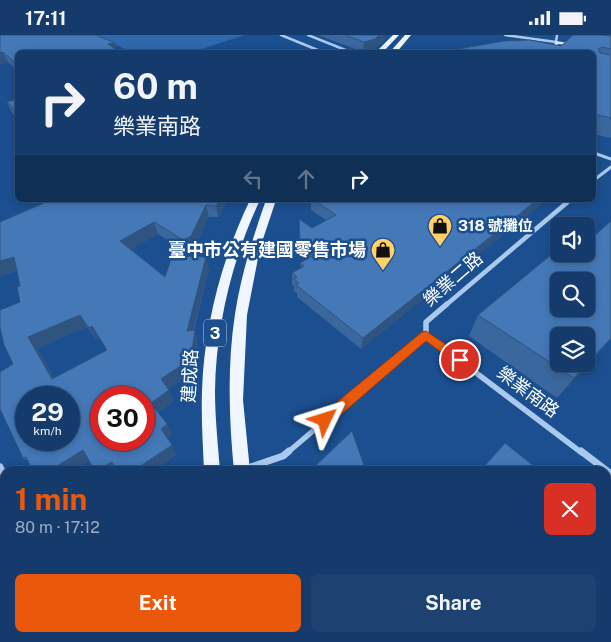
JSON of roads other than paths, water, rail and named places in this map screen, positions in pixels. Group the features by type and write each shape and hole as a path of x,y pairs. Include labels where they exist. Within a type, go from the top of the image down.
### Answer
{"main road":[{"path":"381,50 396,35"},
{"path":"395,50 408,35"},
{"path":"554,50 556,43 585,46"},
{"name":"建成路","path":"212,466 208,381 216,319 230,266 254,202"},
{"name":"3","path":"242,466 236,400 242,315 255,248 270,202"}],"street":[{"path":"281,35 318,50"},
{"path":"310,35 346,50"},
{"path":"505,35 556,43 557,35"},
{"path":"596,154 611,159"},
{"path":"596,178 611,167"},
{"name":"樂業二路","path":"254,466 283,456 426,335 426,322 568,202"},
{"name":"樂業南路","path":"426,335 600,466"}],"place":[{"name":"318 號攤位","path":"440,247"},
{"name":"臺中市公有建國零售市場","path":"383,271"}]}
